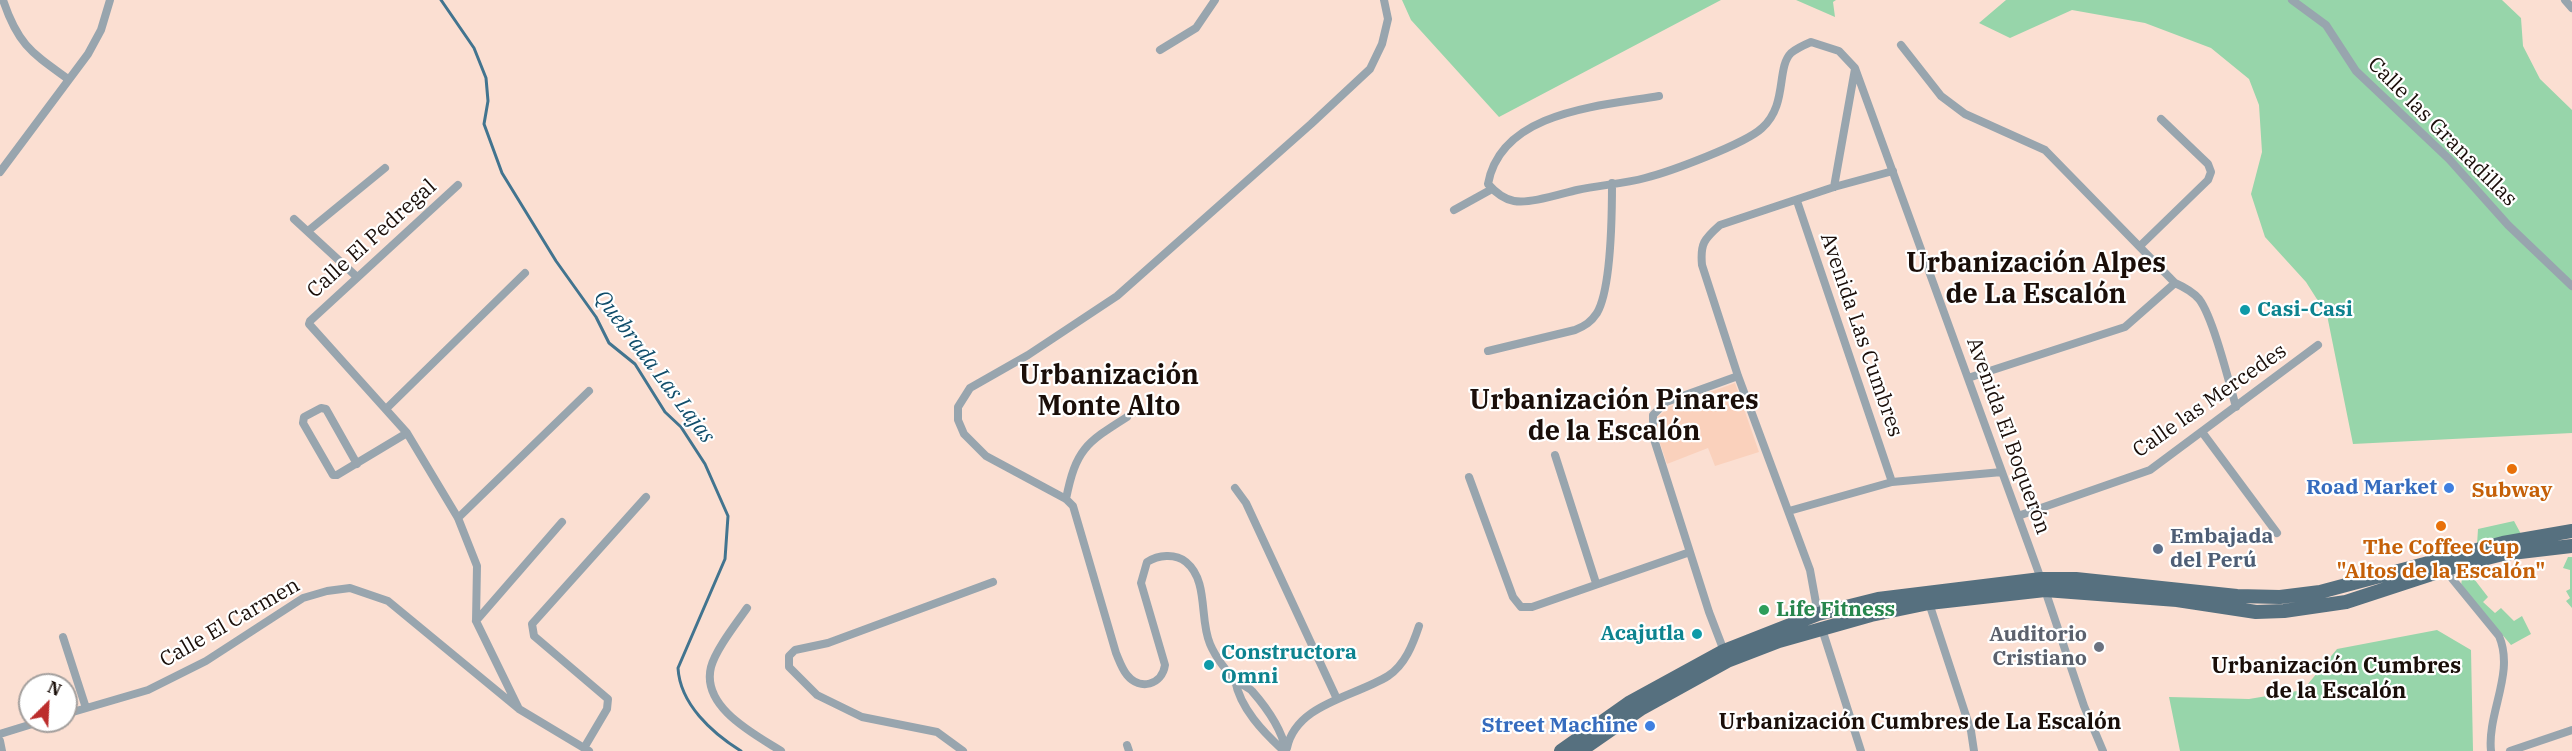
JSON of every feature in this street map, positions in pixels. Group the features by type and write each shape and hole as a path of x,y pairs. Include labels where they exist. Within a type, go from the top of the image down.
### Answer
{"main road":[{"path":"1580,751 1641,708 1727,661 1779,641 1871,615 2076,579 2237,596 2280,597 2320,592 2503,543 2572,531"},
{"path":"1562,751 1629,703 1724,651 1818,614 1878,599 2043,584 2256,612 2283,611 2346,602 2503,554 2572,546"}],"street":[{"path":"3,0 11,25 31,52 68,79"},
{"path":"0,172 88,54 101,30 110,0"},
{"path":"1160,51 1196,28 1215,0"},
{"path":"1285,751 1278,729 1251,690 1235,680 1210,644 1205,630 1199,582 1185,561 1174,556 1155,557 1147,562 1141,584 1165,665 1164,672 1161,679 1150,684 1135,681 1126,675 1116,653 1078,518 1066,499 986,456 964,434 958,420 958,407 970,387 1028,355 1117,296 1370,69 1382,44 1388,19 1384,0"},
{"name":"Calle las Granadillas","path":"2292,0 2326,25 2356,71 2450,159 2508,225 2572,286"},
{"path":"2565,0 2572,8"},
{"path":"1659,96 1563,113 1540,122 1517,137 1500,153 1491,167 1488,184 1496,194 1515,201 1546,198 1644,178 1737,142 1763,128 1774,112 1780,97 1785,63 1790,54 1811,42 1839,51 1855,68 1834,187"},
{"path":"1901,45 1941,96 1965,114 2045,150 2175,283 2190,290 2200,300 2208,315 2236,407"},
{"name":"Avenida El Boquerón","path":"1855,68 2043,584 2084,706 2103,751"},
{"path":"2140,246 2208,180 2211,172 2208,164 2161,119"},
{"path":"308,231 386,168"},
{"path":"1818,614 1810,570 1738,376 1702,265 1701,250 1707,237 1720,225 1834,187 1893,171"},
{"path":"1488,351 1575,330 1588,325 1597,313 1602,300 1608,259 1612,183"},
{"name":"Calle El Pedregal","path":"387,408 310,328 310,321 458,185"},
{"path":"1454,210 1492,189"},
{"name":"Avenida Las Cumbres","path":"1797,201 1892,482"},
{"path":"294,219 357,277"},
{"path":"525,273 387,408 407,433 458,518 477,566 476,621 519,709 586,749 607,709 608,699 534,636 532,624 646,497"},
{"path":"1968,378 2125,327 2175,283"},
{"name":"Calle las Mercedes","path":"2018,516 2150,470 2318,345"},
{"path":"1724,651 1653,436 1653,415 1666,402 1738,376"},
{"path":"458,518 589,391"},
{"path":"357,464 326,409 321,408 304,417 303,423 333,475 357,464 407,433"},
{"path":"1066,499 1077,460 1090,440 1127,417"},
{"path":"2202,432 2277,533"},
{"path":"1556,454 1596,583"},
{"path":"1789,511 1892,482 2002,472"},
{"path":"1469,477 1513,597 1521,607 1532,607 1690,552"},
{"path":"1235,488 1246,503 1337,699"},
{"path":"476,621 562,522"},
{"path":"2445,570 2499,636 2502,644 2504,653 2502,684 2490,738 2491,751"},
{"path":"963,751 937,732 862,717 816,694 789,667 789,656 795,650 828,643 993,582"},
{"name":"Calle El Carmen","path":"78,710 148,690 206,661 303,598 327,591 350,588 388,601 519,709"},
{"path":"1929,603 1971,731 1974,751"},
{"path":"747,608 711,666 710,681 717,699 730,716 781,751"},
{"path":"1285,751 1290,735 1300,721 1337,699 1389,675 1412,648 1419,626"},
{"path":"1822,629 1860,751"},
{"path":"63,637 86,708"},
{"path":"1235,680 1238,695 1267,735 1285,751"},
{"path":"0,734 18,728"},
{"path":"2510,751 2572,730"},
{"path":"0,741 2,751"}],"shaded area":[{"path":"1735,383 1759,452 1715,466 1708,448 1667,464 1657,434 1657,418 1669,407"}],"green space":[{"path":"1402,0 1721,0 1499,117 1411,20"},
{"path":"1796,0 1836,0 1833,2 1835,17"},
{"path":"2006,0 2502,0 2521,18 2523,46 2540,79 2572,110 2572,433 2353,444 2327,315 2306,282 2265,237 2251,194 2262,152 2259,105 2249,79 2211,48 2145,23 2072,10 2010,38 1979,23"},
{"path":"2514,521 2521,534 2477,545 2478,529"},
{"path":"2568,557 2572,557 2572,608 2566,601 2570,598 2566,591 2570,589 2570,570 2563,568"},
{"path":"2471,575 2488,597 2483,602 2495,613 2501,608 2514,621 2522,616 2531,634 2511,645 2461,586 2462,578"},
{"path":"2437,630 2471,650 2473,751 2180,751 2169,697 2249,699 2303,690 2337,649"}],"waterway":[{"name":"Quebrada Las Lajas","path":"441,0 474,48 486,78 488,101 484,124 502,173 556,261 596,317 609,343 635,364 665,412 681,427 705,464 728,516 725,559 678,668 685,694 699,716 719,736 741,751"}],"place":[{"name":"Casi-Casi","path":"2245,310"},
{"name":"Subway","path":"2512,469"},
{"name":"Road Market","path":"2449,488"},
{"name":"The Coffee Cup \"Altos de la Escalón\"","path":"2441,526"},
{"name":"Embajada del Perú","path":"2158,549"},
{"name":"Life Fitness","path":"1764,610"},
{"name":"Acajutla","path":"1697,634"},
{"name":"Auditorio Cristiano","path":"2099,647"},
{"name":"Constructora Omni","path":"1209,665"},
{"name":"Street Machine","path":"1650,726"}],"district":[{"name":"Urbanización Alpes de La Escalón","path":"2036,280"},
{"name":"Urbanización Monte Alto","path":"1109,392"},
{"name":"Urbanización Pinares de la Escalón","path":"1614,416"},
{"name":"Urbanización Cumbres de la Escalón","path":"2336,680"},
{"name":"Urbanización Cumbres de La Escalón","path":"1920,723"}]}
